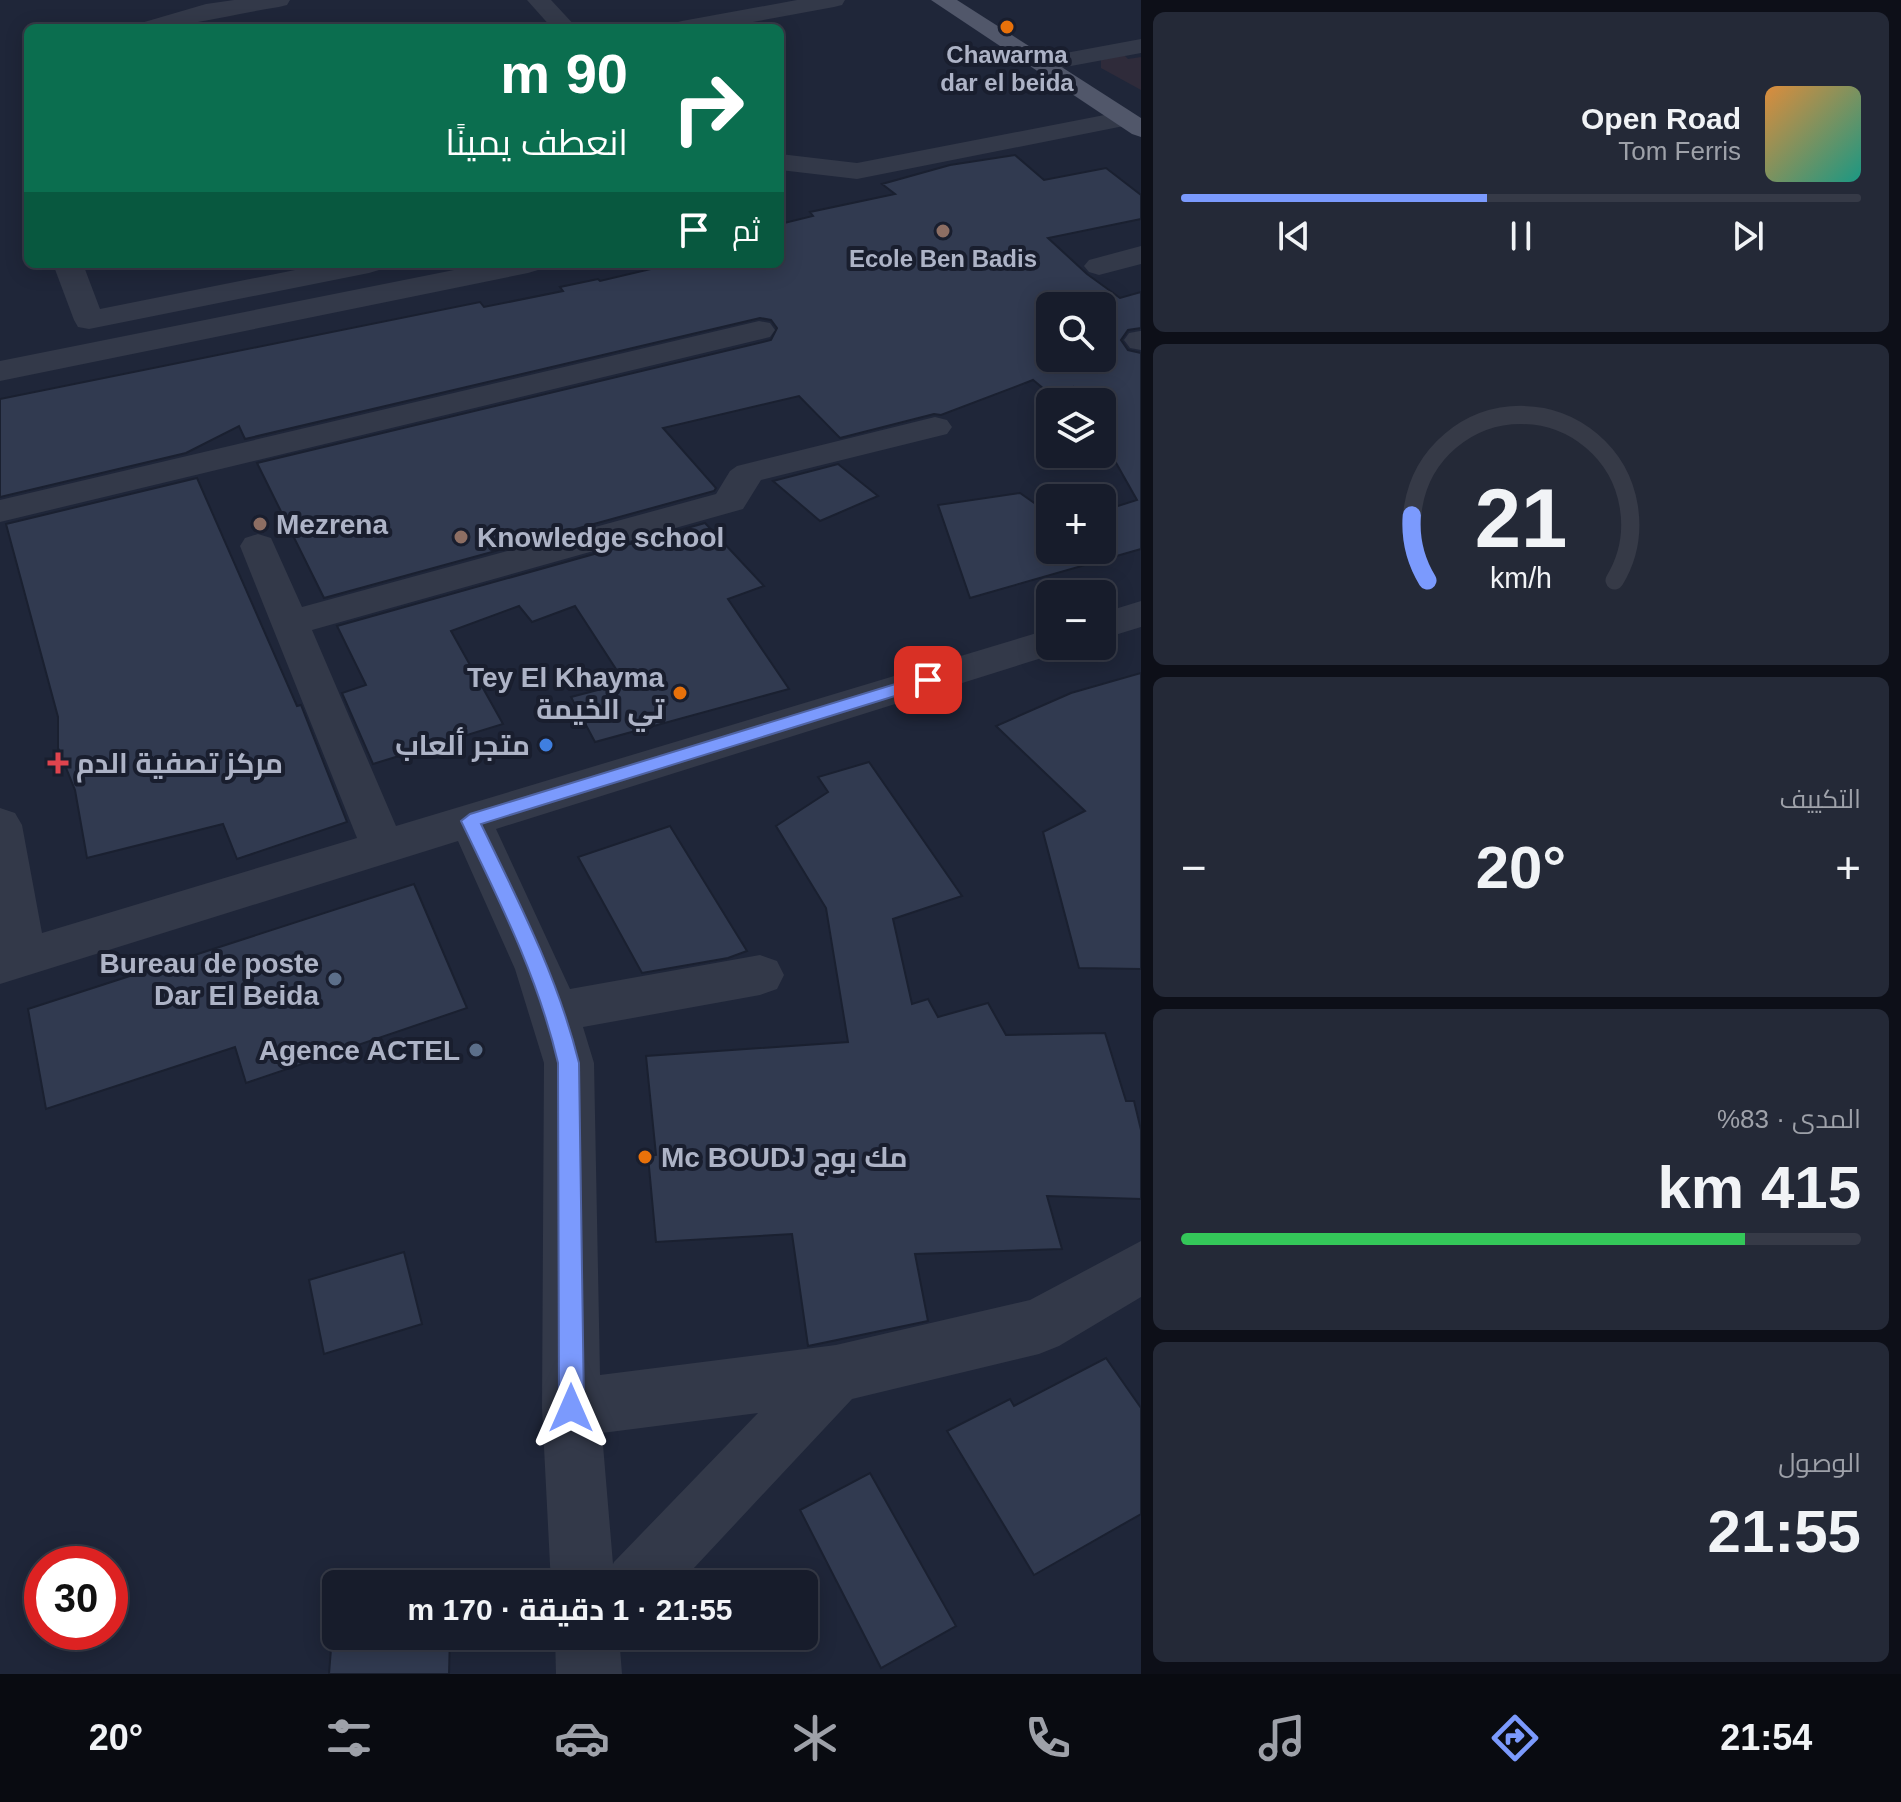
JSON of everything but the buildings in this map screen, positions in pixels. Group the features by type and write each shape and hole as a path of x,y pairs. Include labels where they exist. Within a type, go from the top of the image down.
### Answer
{"main road":[{"path":"950,1 1133,124"}],"street":[{"path":"162,24 206,11 279,0"},
{"path":"538,0 561,24"},
{"path":"704,24 834,0"},
{"path":"1044,64 1141,46"},
{"path":"784,162 857,171 1133,124"},
{"path":"1099,266 1141,255"},
{"path":"70,268 89,320 349,268"},
{"path":"0,371 508,268"},
{"path":"0,511 759,330"},
{"path":"289,624 730,501 742,478 749,473 935,427"},
{"path":"258,546 383,848"},
{"path":"1116,622 1141,614"},
{"path":"0,825 11,962 1036,646"},
{"path":"470,821 531,947 556,1012 569,1063 571,1408 582,1570"},
{"path":"556,1012 760,975"},
{"path":"571,1408 836,1374 1039,1326 1141,1267"},
{"path":"649,1570 836,1374"},
{"path":"588,1650 589,1674"}],"shaded area":[{"path":"1124,55 1128,59 1141,57 1141,90 1101,68 1101,60"}],"place":[{"name":"Chawarma dar el beida","path":"1007,27"},
{"name":"Ecole Ben Badis","path":"943,231"},
{"name":"Mezrena","path":"260,524"},
{"name":"Knowledge school","path":"461,537"},
{"name":"Tey El Khayma تي الخيمة","path":"680,693"},
{"name":"متجر ألعاب","path":"546,745"},
{"name":"مركز تصفية الدم","path":"58,763"},
{"name":"Bureau de poste Dar El Beida","path":"335,979"},
{"name":"Agence ACTEL","path":"476,1050"},
{"name":"Mc BOUDJ مك بوج","path":"645,1157"}],"route":[{"path":"571,1408 569,1063 556,1012 531,947 470,821 928,680"}]}
